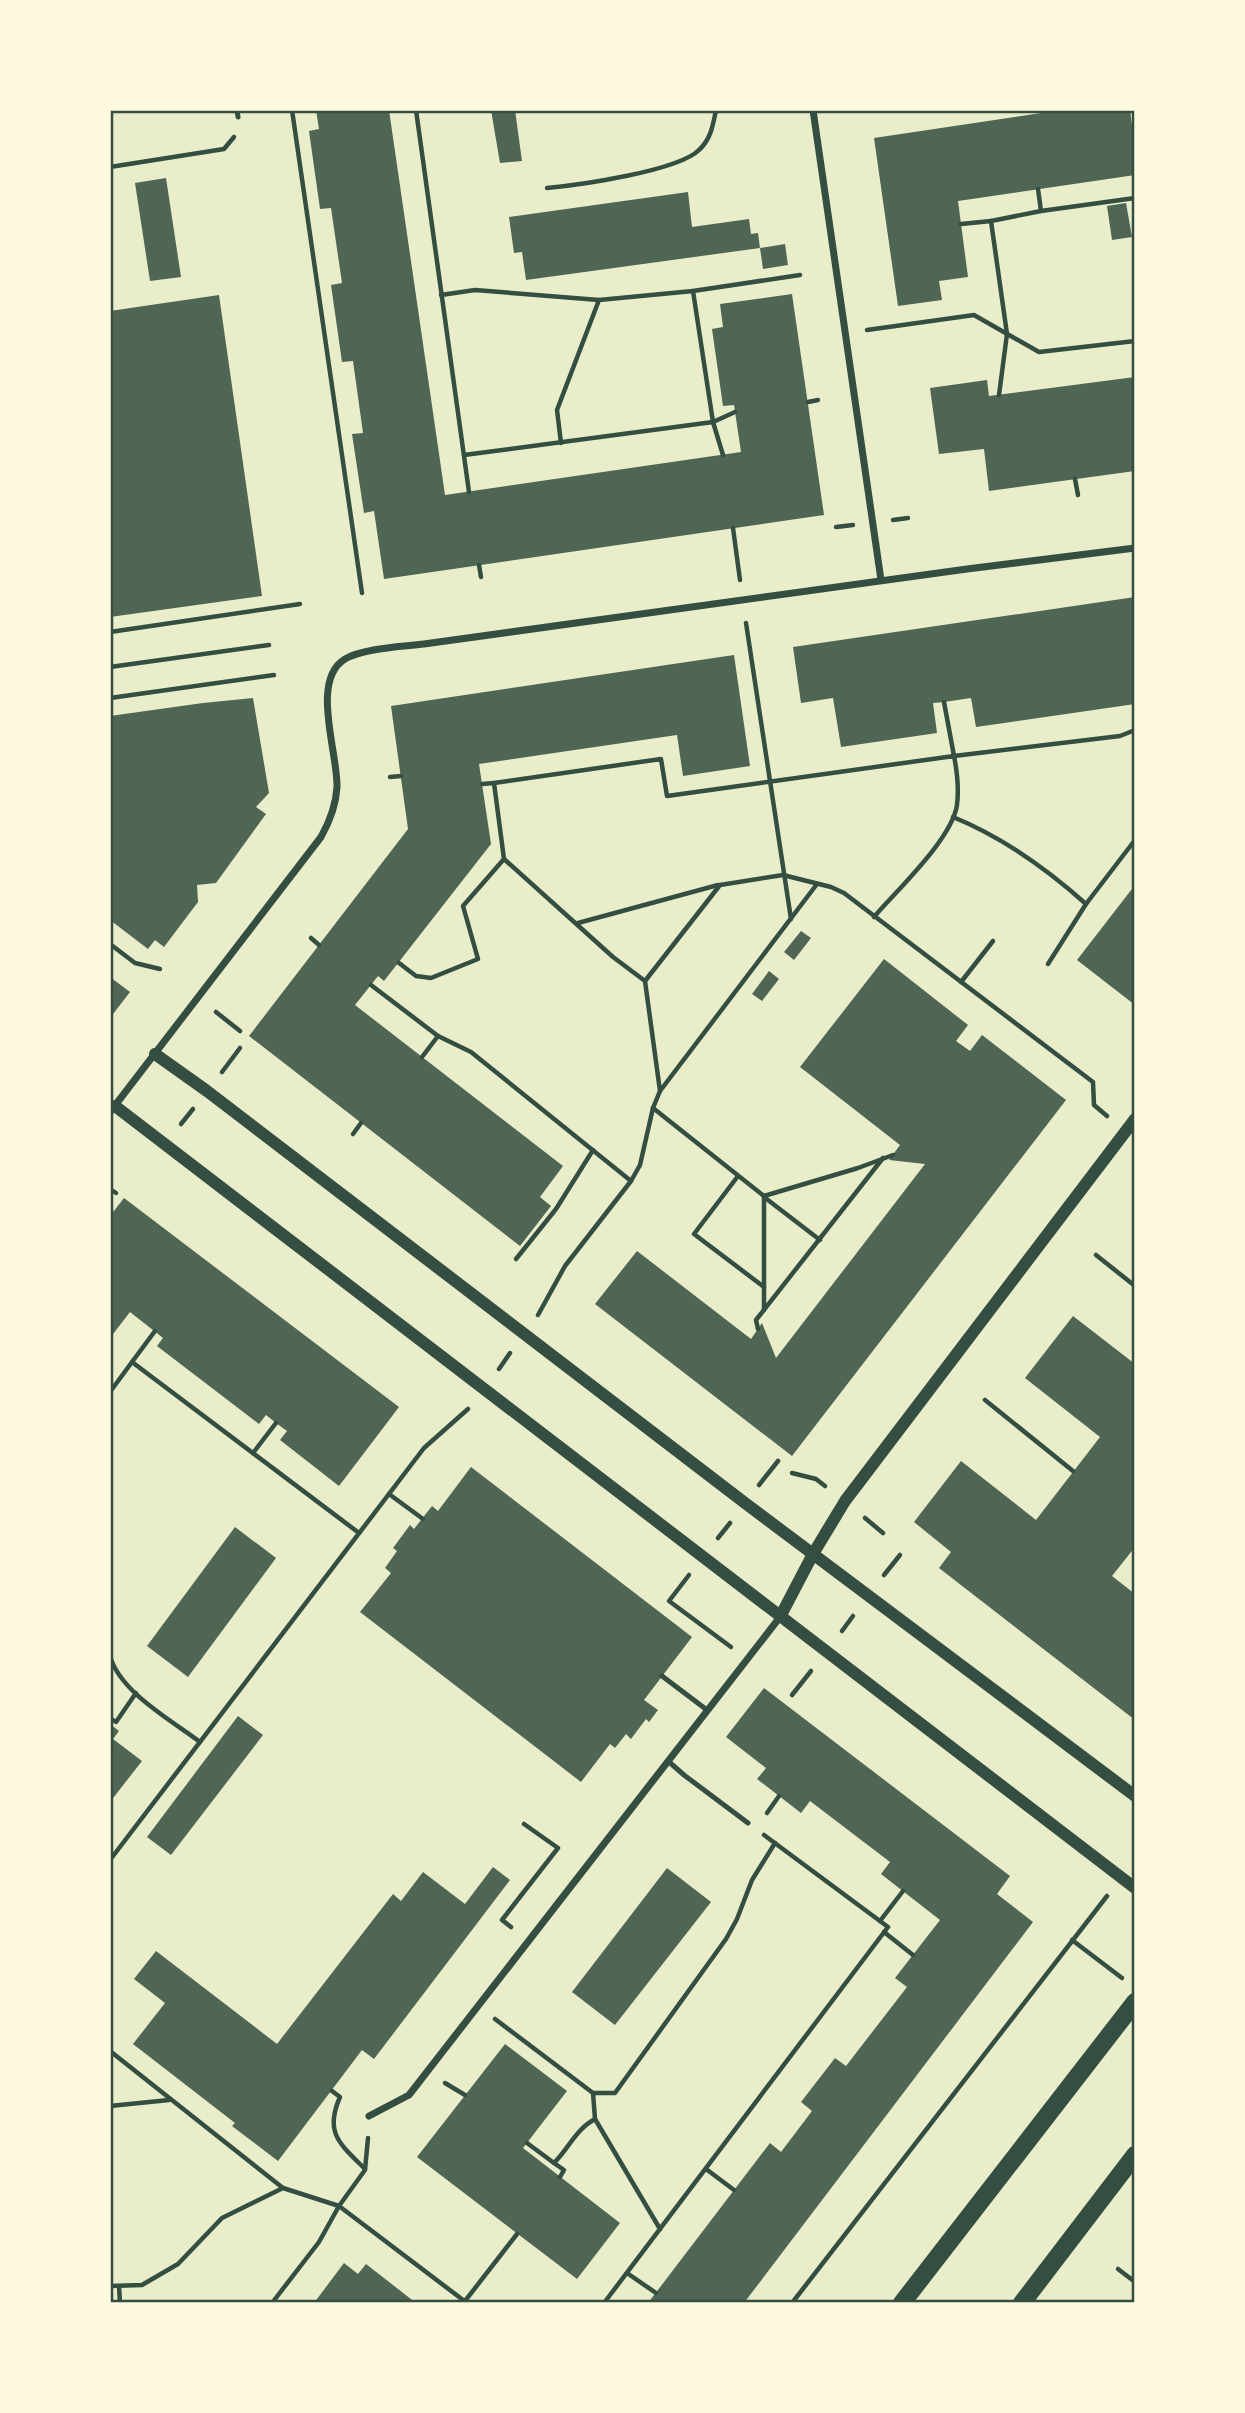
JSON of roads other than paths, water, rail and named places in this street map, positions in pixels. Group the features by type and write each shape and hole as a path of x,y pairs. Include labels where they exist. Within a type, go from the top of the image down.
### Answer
{"main road":[{"path":"902,2303 1135,2002"},
{"path":"1022,2303 1135,2155"}],"street":[{"path":"813,110 881,580"},
{"path":"1135,548 881,580 377,650 346,658 331,676 327,695 337,785 334,811 329,823 113,1109 484,1389 1135,1888"},
{"path":"155,1054 1135,1796"},
{"path":"369,2116 409,2095 780,1617 845,1501 1135,1119"}],"lane":[{"path":"662,1676 707,1710"},
{"path":"668,1761 748,1824"}]}
